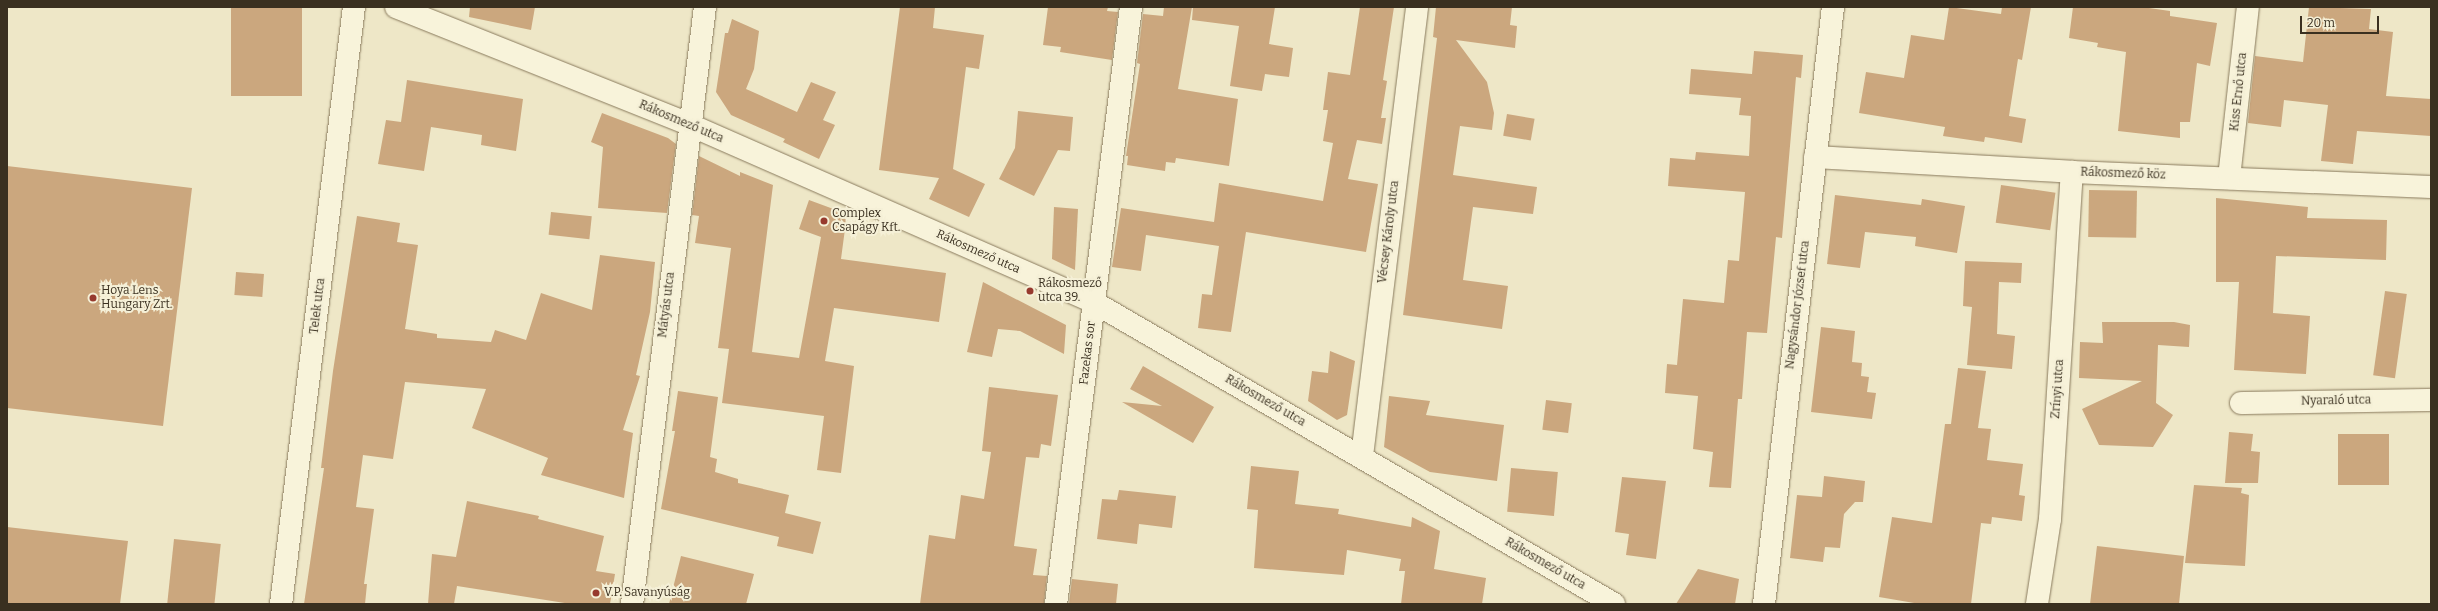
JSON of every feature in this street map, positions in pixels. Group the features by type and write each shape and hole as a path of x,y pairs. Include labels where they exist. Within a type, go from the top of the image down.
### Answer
{"street":[{"name":"Telek utca","path":"281,604 354,7"},
{"name":"Rákosmező utca","path":"396,7 688,124 1095,303 1362,456 1614,604"},
{"name":"Mátyás utca","path":"632,604 688,124 705,7"},
{"name":"Fazekas sor","path":"1056,604 1131,7"},
{"name":"Vécsey Károly utca","path":"1362,456 1417,7"},
{"name":"Nagysándor József utca","path":"1764,604 1833,7"},
{"name":"Kiss Ernő utca","path":"2229,178 2248,7"},
{"name":"Rákosmező köz","path":"1815,157 2072,172 2431,187"},
{"name":"Zrínyi utca","path":"2037,604 2050,519 2072,172"},
{"name":"Nyaraló utca","path":"2241,403 2431,400"}],"building":[{"path":"231,7 302,7 302,96 231,96"},
{"path":"470,7 535,7 531,30 469,17"},
{"path":"900,7 935,7 933,28 984,35 979,69 966,67 953,169 985,184 969,217 929,199 939,178 879,170"},
{"path":"1048,7 1108,7 1107,11 1118,12 1112,60 1060,52 1061,47 1043,45"},
{"path":"1164,7 1192,7 1178,89 1238,99 1229,166 1176,158 1175,163 1166,162 1165,171 1127,165 1128,156 1126,156 1140,64 1137,63 1143,14 1163,16"},
{"path":"1193,7 1275,7 1269,44 1293,48 1289,77 1265,74 1262,91 1230,86 1239,26 1192,20"},
{"path":"1360,7 1394,7 1383,80 1387,81 1381,118 1386,118 1382,144 1357,140 1348,179 1378,184 1366,252 1246,232 1231,332 1198,328 1202,294 1212,295 1219,246 1146,235 1141,271 1112,267 1121,208 1214,222 1219,183 1323,201 1333,143 1323,141 1328,110 1323,110 1328,72 1350,75"},
{"path":"1436,7 1512,7 1510,25 1517,26 1515,48 1456,40 1487,82 1494,113 1492,130 1460,126 1453,175 1537,187 1533,214 1473,207 1463,280 1508,286 1502,329 1403,315 1437,38 1433,37"},
{"path":"1949,7 2001,14 2002,7 2031,7 2022,60 2018,59 2009,116 2026,119 2022,143 1985,137 1984,142 1943,136 1945,127 1859,113 1866,72 1904,78 1911,35 1944,40"},
{"path":"2073,7 2142,7 2170,11 2170,16 2217,23 2210,66 2197,63 2190,122 2180,122 2180,138 2118,131 2126,52 2097,47 2098,43 2069,38"},
{"path":"2309,7 2371,9 2369,29 2393,32 2386,96 2431,99 2431,136 2357,131 2353,164 2321,161 2328,105 2284,100 2281,127 2248,123 2255,56 2303,62"},
{"path":"732,19 759,31 754,69 746,89 797,112 811,82 836,92 823,120 835,125 819,159 783,142 785,139 731,115 716,92 725,33 728,33"},
{"path":"1754,51 1803,55 1801,78 1796,77 1782,238 1776,237 1767,333 1747,332 1742,399 1738,399 1731,488 1709,487 1713,452 1693,449 1698,396 1665,393 1667,364 1677,365 1683,299 1724,303 1728,260 1739,261 1745,192 1668,186 1670,158 1695,160 1696,152 1749,156 1751,116 1739,115 1741,98 1689,94 1691,69 1752,74"},
{"path":"407,80 523,99 516,151 481,145 482,135 431,127 424,171 378,164 386,120 401,122"},
{"path":"1018,111 1073,117 1070,151 1058,150 1034,196 999,179 1015,148"},
{"path":"602,113 668,138 676,144 667,213 598,208 603,147 591,142"},
{"path":"1507,114 1535,119 1531,141 1503,136"},
{"path":"699,156 740,176 740,172 773,185 752,352 799,358 821,237 799,229 809,200 847,214 841,259 946,273 939,322 834,308 825,361 854,366 841,473 817,470 824,416 722,403 729,349 718,348 731,248 695,243 699,216 692,215"},
{"name":"Hoya Lens Hungary Zrt.","path":"7,166 192,188 163,426 7,408"},
{"path":"2001,185 2055,193 2050,230 1996,223"},
{"path":"2089,190 2137,191 2136,238 2088,237"},
{"path":"1835,195 1921,205 1922,199 1965,206 1957,253 1915,246 1916,237 1865,232 1860,268 1827,264"},
{"path":"2216,198 2308,207 2307,218 2387,220 2386,260 2276,256 2273,313 2310,316 2306,374 2234,370 2239,282 2216,282"},
{"path":"1054,207 1078,209 1075,270 1052,259"},
{"path":"551,212 592,216 589,239 549,235"},
{"path":"357,216 400,223 397,242 418,245 405,329 437,334 437,338 491,342 495,330 526,340 541,293 592,310 600,255 655,262 650,312 636,375 640,376 623,430 633,433 624,498 541,475 548,458 472,428 486,389 405,382 393,459 363,455 356,507 374,509 364,584 367,584 365,604 304,604 324,468 321,468 333,371"},
{"path":"1965,261 2022,263 2021,283 1999,282 1997,334 2015,336 2012,369 1967,365 1972,307 1963,306"},
{"path":"236,272 264,274 262,297 234,295"},
{"path":"983,282 1066,325 1064,354 1020,331 998,329 992,357 967,352"},
{"path":"2385,291 2407,294 2395,378 2373,375"},
{"path":"2102,322 2174,322 2190,325 2189,347 2158,345 2156,403 2173,415 2153,447 2099,445 2082,409 2142,381 2079,378 2080,342 2103,343"},
{"path":"1821,327 1855,331 1852,362 1862,363 1861,376 1869,377 1867,392 1876,393 1872,419 1811,412"},
{"path":"1330,351 1355,361 1347,415 1337,420 1308,401 1312,371 1328,373"},
{"path":"1143,366 1214,407 1193,443 1122,402 1162,406 1130,389"},
{"path":"1958,368 1986,371 1978,428 1991,429 1987,460 2023,464 2019,495 2025,496 2022,521 1992,517 1991,524 1981,523 1971,604 1920,604 1879,597 1892,517 1932,523 1945,424 1951,424"},
{"path":"989,387 1058,395 1051,446 1041,444 1039,458 1026,457 1014,546 1037,549 1033,575 1047,576 1044,604 920,604 929,535 955,539 961,495 984,499 991,452 982,451"},
{"path":"678,391 718,397 710,457 717,459 715,472 738,479 738,483 789,495 785,513 821,522 813,554 777,546 779,537 661,509 675,431 672,431"},
{"path":"1389,396 1430,401 1426,415 1504,425 1497,481 1430,472 1384,447"},
{"path":"1546,400 1572,403 1568,433 1542,430"},
{"path":"2229,432 2253,434 2251,451 2260,452 2258,483 2225,483"},
{"path":"2338,434 2389,434 2389,485 2338,485"},
{"path":"1251,466 1299,471 1295,504 1339,509 1338,514 1411,527 1412,517 1440,531 1434,569 1486,578 1482,604 1401,604 1405,571 1399,571 1401,559 1347,550 1344,575 1254,568 1258,510 1247,509"},
{"path":"1511,468 1558,472 1554,516 1507,512"},
{"path":"1824,476 1865,481 1863,502 1855,502 1844,514 1840,548 1825,547 1823,562 1790,558 1797,495 1822,497"},
{"path":"1622,477 1666,481 1656,559 1626,555 1629,534 1615,532"},
{"path":"2194,485 2242,488 2241,493 2249,495 2245,566 2185,563"},
{"path":"1119,490 1176,496 1172,528 1139,524 1137,544 1097,539 1102,499 1117,500"},
{"path":"467,501 539,516 538,519 604,536 596,571 615,574 610,604 571,604 457,586 454,604 428,604 432,554 456,557"},
{"path":"7,527 128,541 120,604 7,604"},
{"path":"174,539 221,544 214,604 167,604"},
{"path":"2097,546 2184,556 2179,604 2090,604"},
{"path":"681,556 754,574 746,604 669,604"},
{"path":"1698,569 1739,579 1735,604 1676,604"},
{"path":"1072,579 1118,584 1116,604 1069,604"}],"place":[{"name":"Complex Csapágy Kft.","path":"824,221"},
{"name":"Rákosmező utca 39.","path":"1030,291"},
{"name":"Hoya Lens Hungary Zrt.","path":"93,298"},
{"name":"V.P. Savanyúság","path":"596,593"}]}
